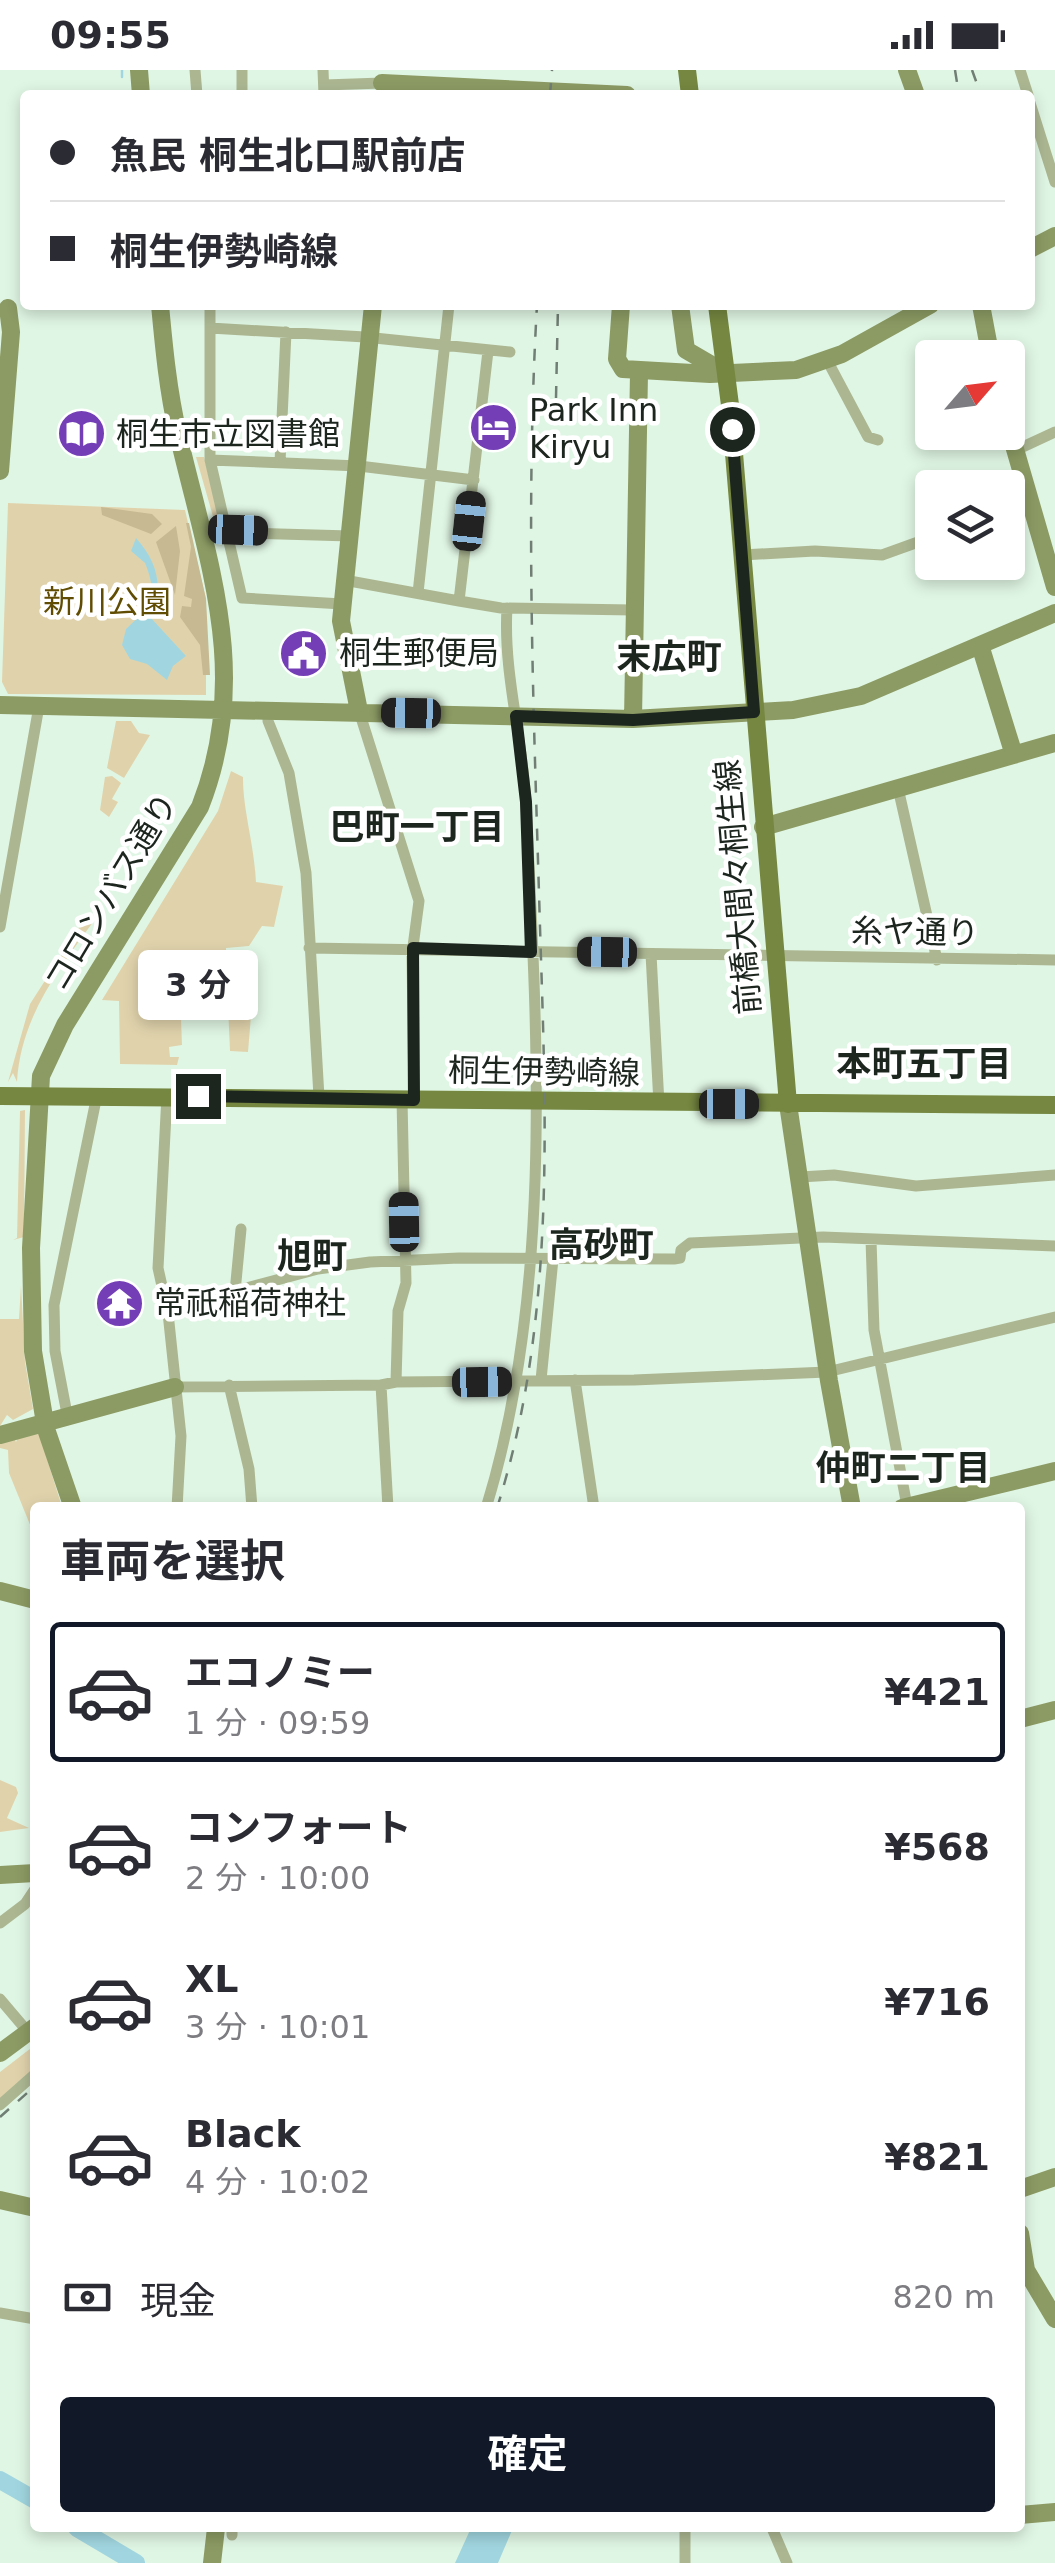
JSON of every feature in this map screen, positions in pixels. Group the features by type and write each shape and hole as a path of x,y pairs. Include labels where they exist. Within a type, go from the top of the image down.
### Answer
{"main road":[{"name":"前橋大間々桐生線","path":"719,310 788,1104"},
{"name":"桐生伊勢崎線","path":"0,1096 1055,1105"}],"street":[{"path":"324,70 324,90 382,83 525,90"},
{"path":"1035,119 1055,182"},
{"path":"0,470 11,306"},
{"name":"コロンバス通り","path":"71,1502 44,1420 31,1309 39,1095 44,1068 66,1025 200,807 218,758 222,709 220,611 172,403 161,310"},
{"path":"210,310 210,460 242,598 342,604"},
{"path":"374,310 344,580 342,641 359,711 412,867 419,901 413,948 406,1283 398,1310 396,1382"},
{"path":"418,593 449,310"},
{"path":"622,310 618,362 628,372 727,374 796,370 827,360 921,310"},
{"path":"681,310 686,350 727,374"},
{"path":"982,310 988,340"},
{"path":"210,328 372,337 510,352"},
{"path":"280,462 286,332"},
{"path":"459,601 488,350"},
{"path":"827,360 868,437 878,440"},
{"path":"633,720 639,373"},
{"path":"1055,432 1014,451 1055,587"},
{"path":"210,460 359,466 474,480"},
{"path":"204,532 225,529 350,536"},
{"path":"742,555 815,551 882,554 915,543"},
{"path":"344,580 507,608 633,610"},
{"path":"487,1502 517,1381 529,1259 534,1102 526,802 507,608"},
{"path":"0,705 633,720 754,712 839,703 1055,613"},
{"path":"980,645 1014,755"},
{"path":"0,927 39,706"},
{"path":"268,710 268,721 290,773 302,842 319,1097"},
{"path":"763,827 1055,743"},
{"path":"898,788 937,960"},
{"name":"糸ヤ通り","path":"309,948 1055,960"},
{"path":"651,954 659,1104"},
{"path":"67,1414 55,1351 54,1305 97,1095"},
{"path":"167,1095 158,1256 182,1444 178,1502"},
{"path":"788,1104 827,1372 851,1502"},
{"path":"800,1177 834,1175 916,1186 1055,1175"},
{"path":"235,1292 241,1228"},
{"path":"167,1308 318,1268 406,1259 674,1259 680,1258 682,1247 690,1244 810,1237 1055,1246"},
{"path":"871,1240 872,1319 903,1502"},
{"path":"541,1380 552,1259"},
{"path":"0,1435 175,1386 380,1385 827,1372 1054,1322"},
{"path":"575,1380 593,1502"},
{"path":"229,1384 249,1468 252,1502"},
{"path":"380,1385 388,1502"},
{"path":"925,1502 1055,1471"},
{"path":"0,1592 30,1599"},
{"path":"1025,1717 1055,1710"},
{"path":"0,1875 30,1873"},
{"path":"0,1922 30,1896"},
{"path":"0,1999 30,2028"},
{"path":"0,2053 30,2030"},
{"path":"0,2105 30,2078"},
{"path":"1025,2187 1055,2176"},
{"path":"0,2200 30,2207"},
{"path":"1025,2274 1055,2318"},
{"path":"0,2313 30,2318"},
{"path":"1025,2515 1055,2512"},
{"path":"214,2556 226,2532"},
{"path":"685,2532 685,2563"},
{"path":"774,2532 787,2563"}],"green space":[{"path":"196,457 204,457 219,519 214,520"},
{"name":"新川公園","path":"8,503 185,510 206,599 206,695 8,694 2,682"},
{"path":"116,721 131,721 139,733 150,735 124,778 107,768"},
{"path":"231,771 243,777 256,882 283,886 274,927 262,926 249,946 226,948 226,959 179,964 182,1045 169,1047 170,1057 179,1057 177,1065 120,1064 119,1001 102,1000 218,811"},
{"path":"112,776 121,783 112,799 118,802 109,817 100,810 105,777"},
{"path":"87,915 96,918 44,994 26,1036 17,1082 13,1073 8,1082 30,1004"},
{"path":"252,1004 248,1052 230,1051 228,1006"},
{"path":"25,1110 24,1237 13,1240 17,1238 20,1111"},
{"path":"21,1285 25,1362 33,1409 13,1420 7,1415 0,1426 0,1319 19,1319"},
{"path":"39,1433 60,1502 30,1502 30,1525 9,1473 8,1450 0,1448 0,1443 13,1436 16,1442 19,1434"},
{"path":"0,1780 16,1787 18,1793 7,1818 29,1828 0,1832"},
{"path":"30,2049 30,2073 0,2099 0,2072"}],"shaded area":[{"path":"101,507 152,514 162,524 151,534 102,515"},
{"path":"186,523 206,599 210,675 203,675 200,645 180,617 182,606 191,607 192,599 184,596 191,547"},
{"path":"176,526 180,551 175,595 156,542"}],"water":[{"path":"136,538 157,576 151,618 186,656 173,666 167,680 147,664 130,659 122,645 126,629 150,601 151,585 145,563 131,551"},
{"path":"469,2532 511,2532 498,2563 455,2563"}],"waterway":[{"path":"122,70 122,77"},
{"path":"0,2480 30,2497"},
{"path":"84,2532 136,2563"}],"railway":[{"path":"550,90 552,70"},
{"path":"955,70 958,90"},
{"path":"972,70 979,90"},
{"path":"499,1502 516,1438 529,1366 543,1220 544,1073 531,539 537,310"},
{"path":"556,398 558,310"},
{"path":"0,2117 30,2090"}],"place":[{"name":"Park Inn Kiryu","path":"494,428"},
{"name":"桐生市立図書館","path":"81,434"},
{"name":"桐生郵便局","path":"304,653"},
{"name":"常祇稲荷神社","path":"119,1303"}],"district":[{"name":"末広町","path":"669,657"},
{"name":"巴町一丁目","path":"417,827"},
{"name":"本町五丁目","path":"924,1064"},
{"name":"高砂町","path":"601,1245"},
{"name":"旭町","path":"312,1256"},
{"name":"仲町二丁目","path":"903,1468"}],"route":[{"path":"198,1096 414,1100 413,948 531,952 526,802 516,716 633,720 754,712 732,429"}]}
